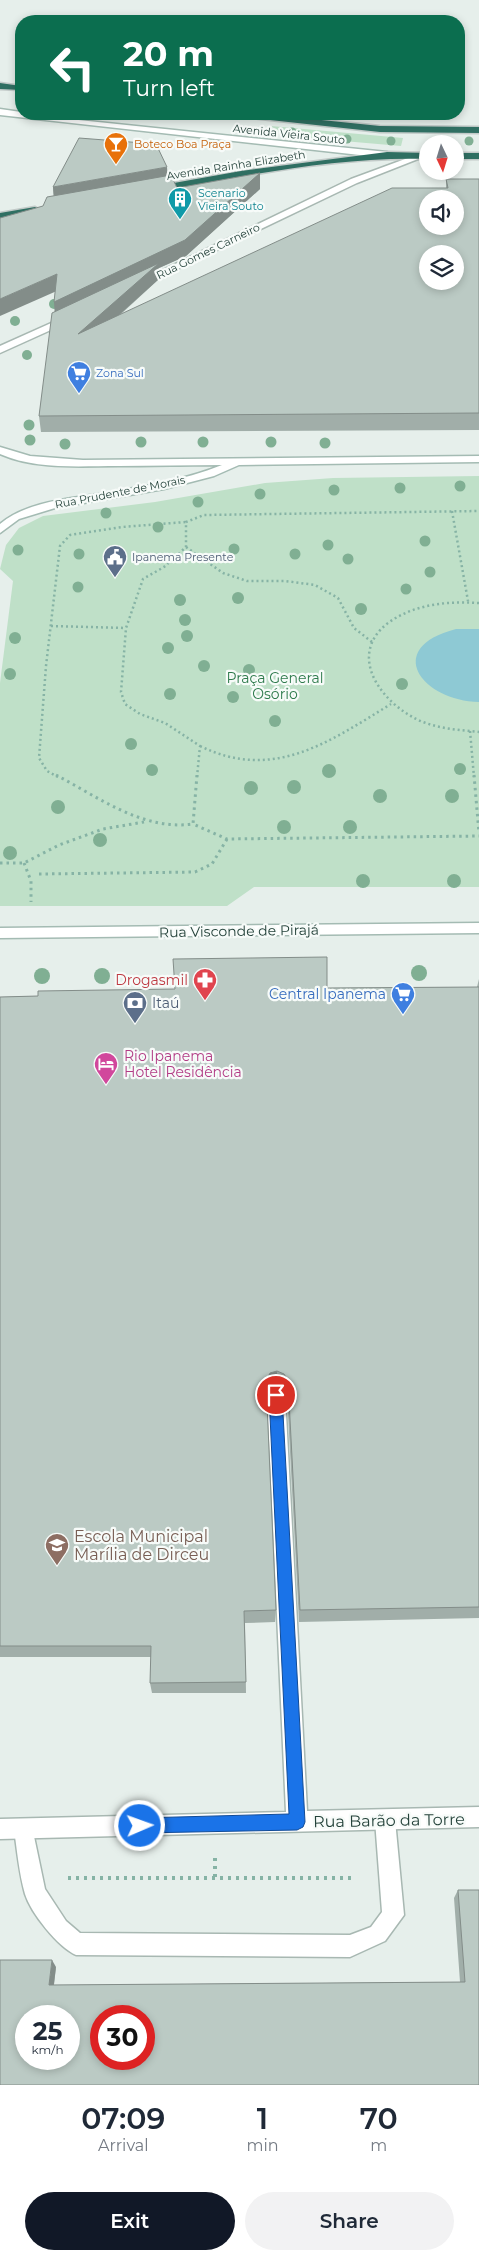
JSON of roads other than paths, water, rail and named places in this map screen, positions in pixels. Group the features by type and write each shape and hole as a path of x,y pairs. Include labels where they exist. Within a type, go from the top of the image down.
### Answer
{"highway":[{"path":"0,86 15,87"},
{"name":"Avenida Vieira Souto","path":"297,120 380,129 479,130"},
{"name":"Avenida Vieira Souto","path":"387,155 419,157"},
{"name":"Avenida Rainha Elizabeth","path":"145,191 241,174 387,155"},
{"path":"464,156 479,156"},
{"path":"0,216 48,208"}],"main road":[{"name":"Avenida Vieira Souto","path":"0,112 15,114"},
{"name":"Avenida Vieira Souto","path":"69,120 309,148 387,155"},
{"name":"Rua Gomes Carneiro","path":"133,287 354,181 419,158"},
{"path":"0,350 80,312"},
{"name":"Rua Prudente de Morais","path":"0,450 8,454 39,461 83,463 479,458"},
{"name":"Rua Prudente de Morais","path":"0,530 15,517 53,505 164,486 210,474 242,461"},
{"name":"Rua Visconde de Pirajá","path":"0,933 479,928"},
{"path":"276,1395 297,1822"},
{"name":"Rua Barão da Torre","path":"0,1829 479,1818"},
{"path":"24,1829 35,1893 59,1928 76,1944 350,1946 378,1934 393,1915 385,1820"}],"water":[{"path":"456,629 479,629 479,702 459,699 441,693 427,683 418,672 416,660 420,648 433,638"}],"place":[{"name":"Boteco Boa Praça","path":"116,165"},
{"name":"Scenario Vieira Souto","path":"180,220"},
{"name":"Zona Sul","path":"79,394"},
{"name":"Ipanema Presente","path":"115,578"},
{"name":"Drogasmil","path":"205,1001"},
{"name":"Central Ipanema","path":"403,1015"},
{"name":"Itaú","path":"135,1024"},
{"name":"Rio Ipanema Hotel Residência","path":"106,1085"},
{"name":"Escola Municipal Marília de Dirceu","path":"57,1566"}],"park label":[{"name":"Praça General Osório","path":"275,686"}]}
